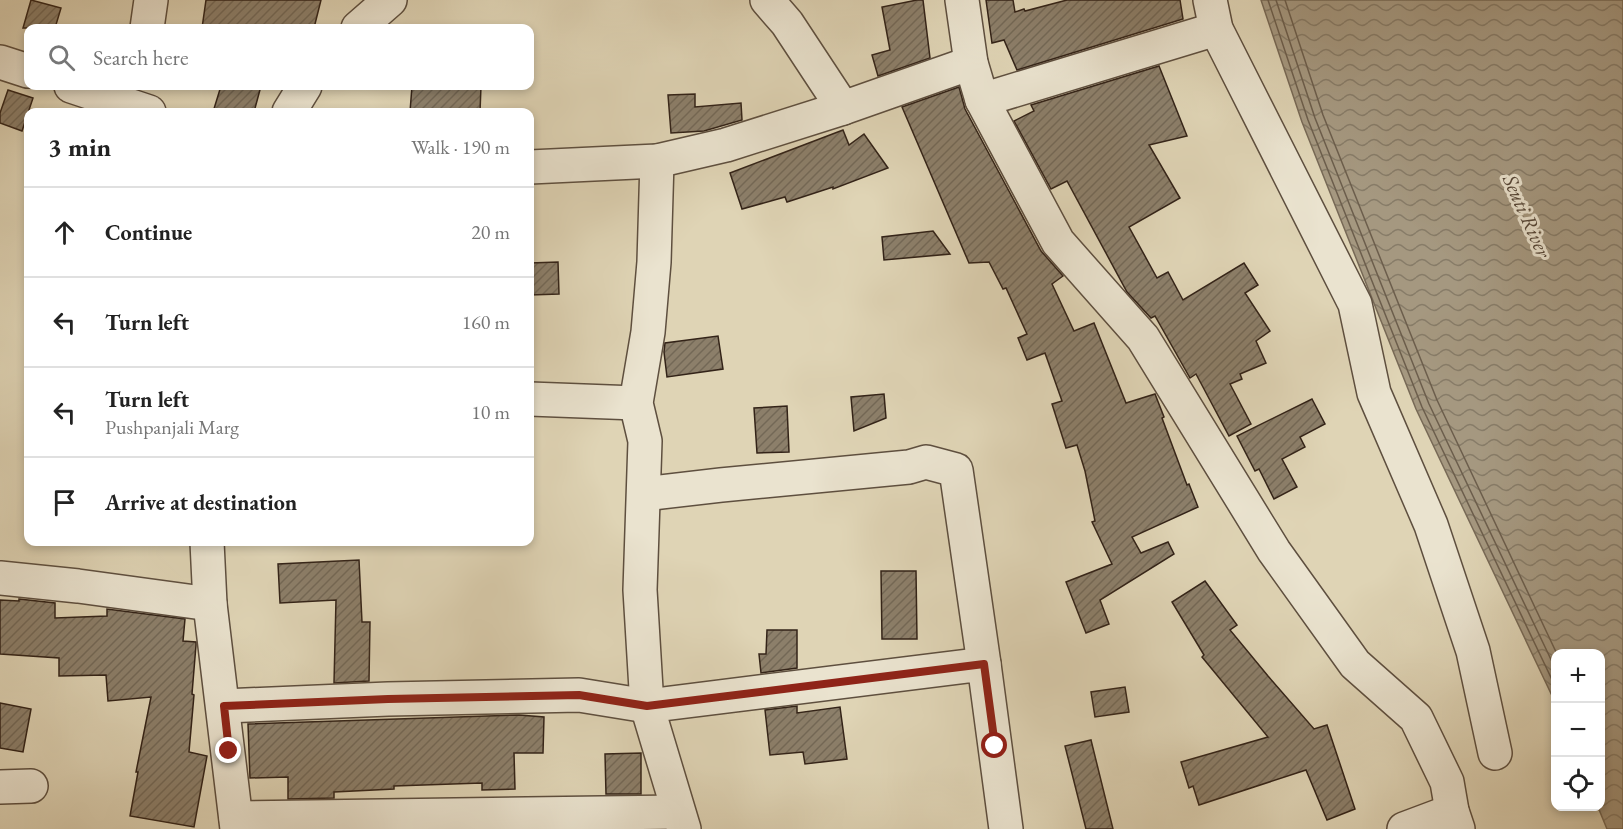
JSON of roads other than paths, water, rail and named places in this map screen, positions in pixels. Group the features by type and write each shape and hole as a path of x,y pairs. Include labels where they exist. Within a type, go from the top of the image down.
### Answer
{"street":[{"path":"148,24 151,0"},
{"path":"363,24 390,0"},
{"path":"767,0 787,23 843,108"},
{"path":"962,0 971,63 982,100 1058,242 1143,338 1274,551 1355,664 1416,718 1447,782 1455,820 1404,829"},
{"path":"982,100 1213,15 1355,304 1374,393 1431,525 1473,651 1495,753"},
{"path":"0,62 24,70"},
{"path":"534,167 657,161 726,145 843,108 971,63"},
{"path":"89,90 142,102"},
{"path":"291,108 303,90"},
{"path":"207,546 210,604 224,706 236,823 681,820 647,706 640,590 645,441 636,403 648,332 657,161"},
{"path":"534,399 636,403"},
{"path":"644,494 909,467 926,462 956,470 1006,829"},
{"path":"0,578 210,604"},
{"path":"224,706 388,699 579,695 647,706 984,664"}],"water":[{"name":"Seuti River","path":"1261,0 1623,0 1623,829 1607,829 1600,811 1605,811 1605,649 1551,649 1551,694 1416,409 1302,122"}]}
